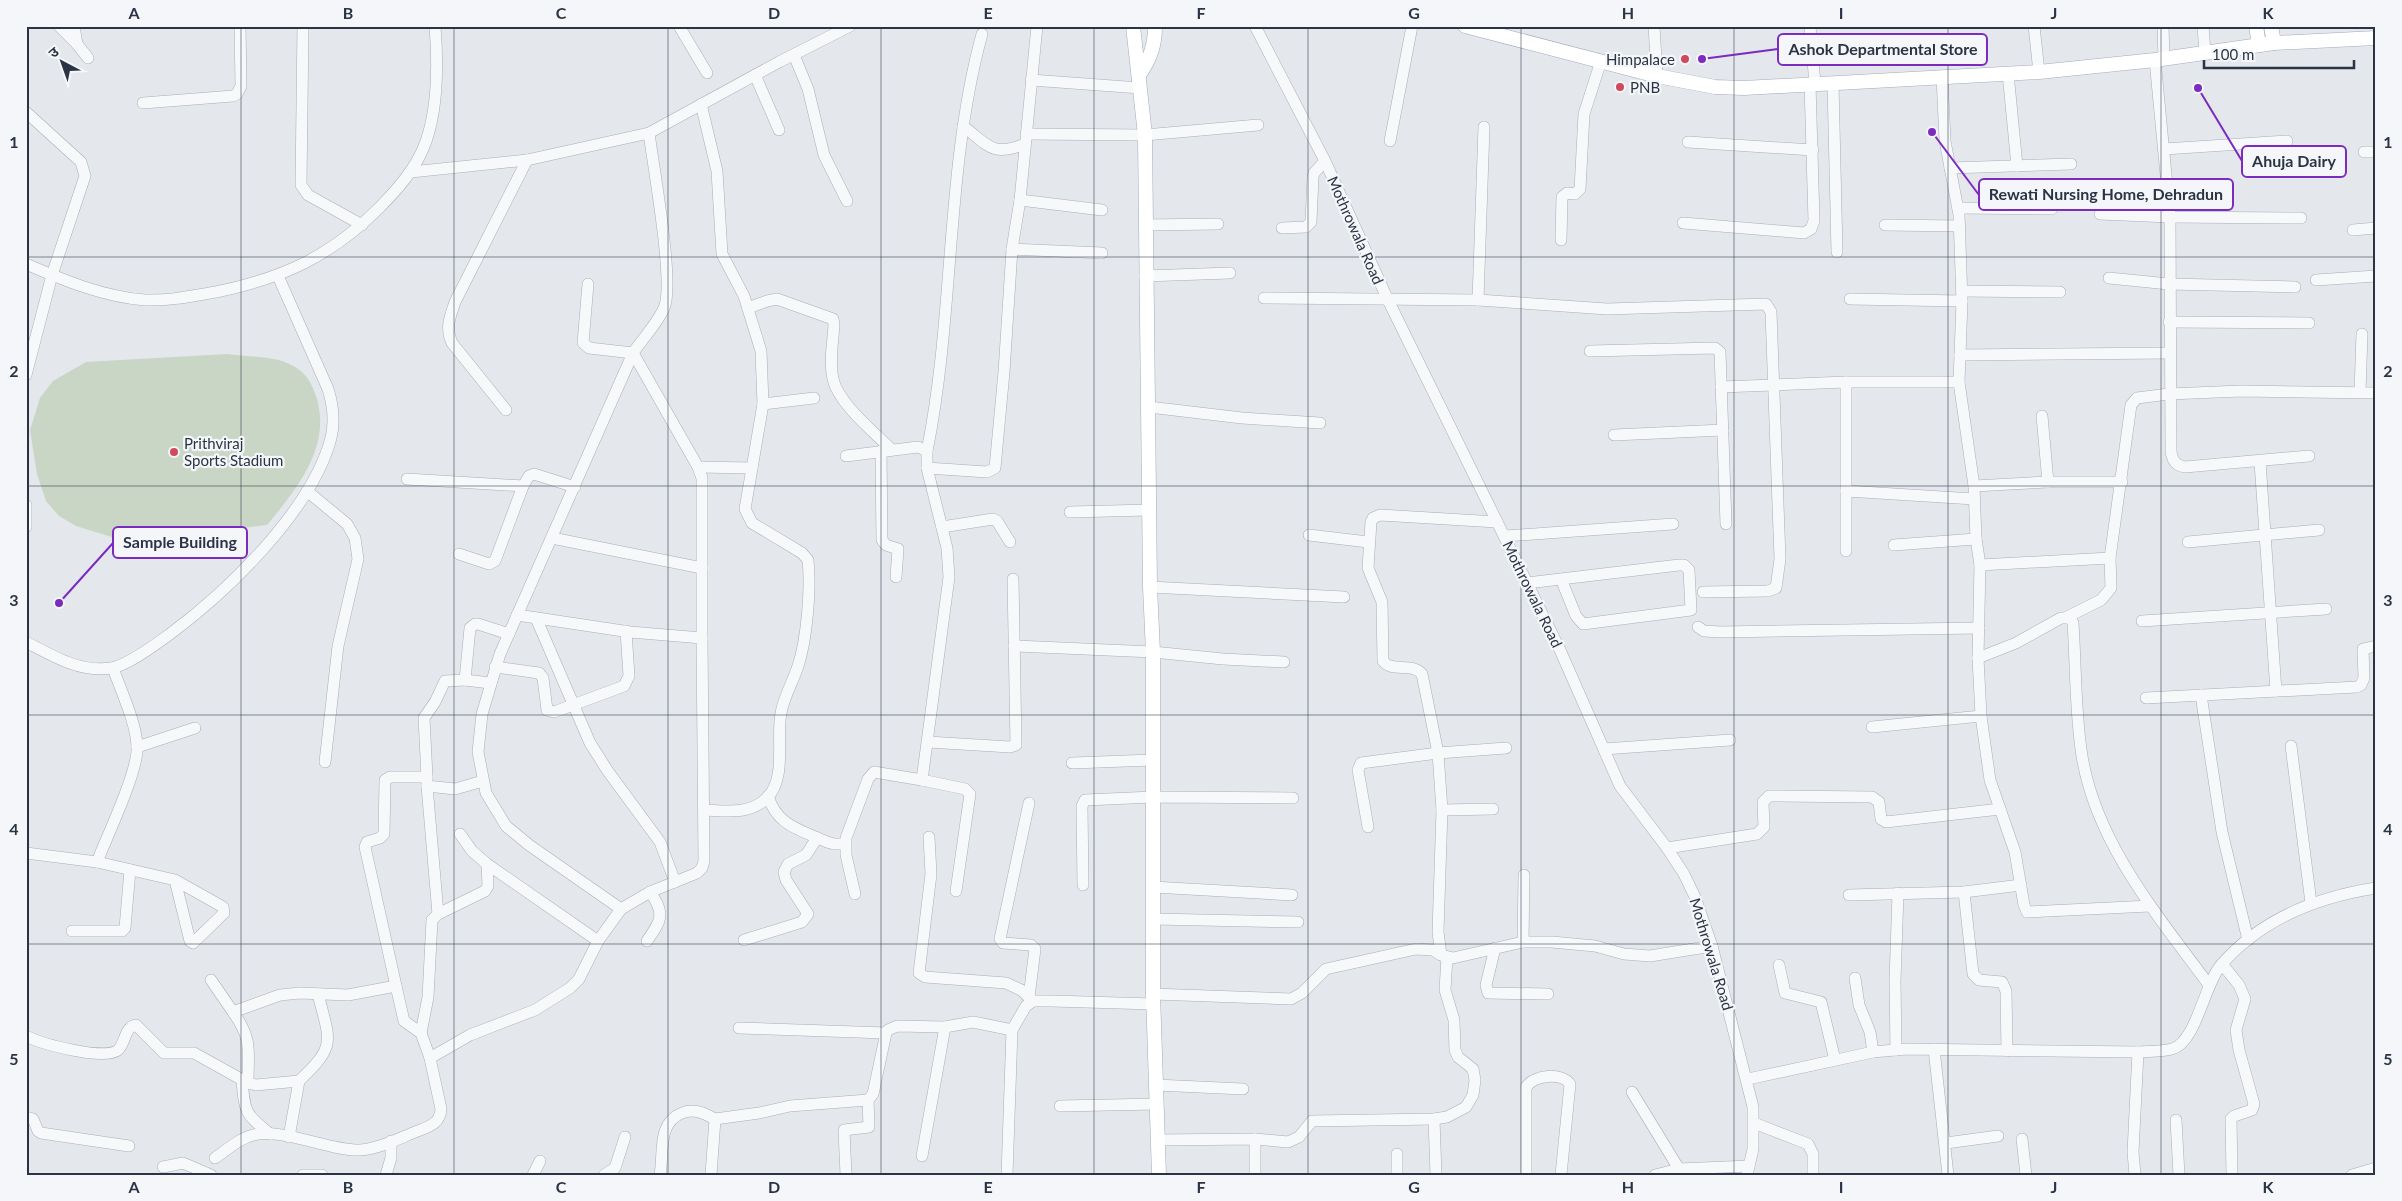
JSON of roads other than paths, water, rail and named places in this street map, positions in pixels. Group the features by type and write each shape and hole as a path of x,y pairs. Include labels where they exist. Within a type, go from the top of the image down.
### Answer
{"main road":[{"path":"1133,26 1145,135 1145,276 1149,407 1150,587 1153,652 1153,999 1158,1175"},
{"path":"1139,81 1155,45 1155,26"},
{"path":"1465,26 1657,76 1715,87 1744,88 2039,72 2160,59 2274,42 2376,38"},
{"path":"2256,26 2259,45"},
{"path":"2271,26 2274,42"}],"street":[{"path":"59,26 88,58"},
{"path":"74,26 77,44"},
{"path":"143,104 233,96 237,94 241,86 240,26"},
{"path":"303,26 301,185 308,195 362,225"},
{"path":"26,264 52,275 109,293 158,300 194,296 245,286 278,276 326,253 362,225 411,172 423,148 436,89 435,26"},
{"path":"679,26 708,73"},
{"path":"411,172 527,160 649,132 850,26"},
{"path":"927,468 987,472 995,468 1004,372 1012,249 1020,200 1037,26"},
{"name":"Mothrowala Road","path":"1255,26 1325,161 1388,300 1528,584 1620,786 1667,848 1684,874 1695,897 1712,946 1748,1079 1754,1124 1753,1149 1748,1170"},
{"path":"1390,141 1412,26"},
{"path":"1654,26 1657,76"},
{"path":"1683,223 1804,233 1811,229 1814,221 1813,84 1810,26"},
{"path":"2034,26 2039,72"},
{"path":"2162,26 2160,59 2164,149 2170,217 2170,452 2177,465 2184,467 2260,462 2309,456"},
{"path":"2203,26 2205,53"},
{"path":"922,780 949,577 942,527 927,468 928,451 937,405 947,313 963,126 973,67 982,34"},
{"path":"794,55 808,89 824,156 847,201"},
{"path":"1560,240 1562,197 1567,193 1576,194 1580,189 1584,114 1600,61"},
{"path":"2008,73 2016,166"},
{"path":"755,75 779,130"},
{"path":"1942,76 1945,141 1960,226 1962,296 1959,382 1974,486 1976,539 1980,565 1978,658 1981,716 1990,780 2015,852 2025,909 2031,912 2150,906"},
{"path":"1031,80 1139,81"},
{"path":"1833,83 1837,252"},
{"path":"702,104 718,176 722,254 748,308 763,363 763,404 745,509 749,520 766,533 802,553 808,560 806,626 802,653 794,679 782,705 778,771 768,796 751,808 739,811 705,810"},
{"path":"26,112 76,156 85,170 85,176 52,275 26,375"},
{"path":"963,126 995,150 1008,151 1026,139 1145,135 1258,125"},
{"path":"1478,300 1484,127"},
{"path":"621,909 516,835 498,815 483,781 478,752 490,683 508,634 633,353 664,308 668,290 649,132"},
{"path":"2164,149 2287,141"},
{"path":"1688,142 1813,150"},
{"path":"506,410 452,343 448,333 449,319 455,302 527,160"},
{"path":"1282,228 1306,227 1311,222 1313,177 1314,173 1325,161"},
{"path":"1950,168 2071,164"},
{"path":"1020,200 1102,210"},
{"path":"1958,208 2052,209"},
{"path":"2100,214 2170,217 2301,218"},
{"path":"1145,225 1218,224"},
{"path":"1885,225 1960,226"},
{"path":"2353,230 2376,228"},
{"path":"1012,249 1102,253"},
{"path":"1145,276 1230,273"},
{"path":"26,642 79,667 114,668 161,641 220,593 257,556 306,491 331,438 334,418 328,389 278,276"},
{"path":"2316,280 2376,276"},
{"path":"2109,278 2169,284 2295,287"},
{"path":"588,284 582,338 585,346 633,353"},
{"path":"1850,299 2060,292"},
{"path":"1264,298 1478,300 1607,309 1766,304 1771,312 1775,385 1780,559 1778,583 1776,588 1768,591 1703,592"},
{"path":"748,308 767,301 777,300 833,319 831,367 835,387 886,451 882,540 886,545 898,549 896,577"},
{"path":"2170,322 2308,323"},
{"path":"2360,392 2362,334"},
{"path":"1590,350 1718,349 1722,356 1721,387 1726,524"},
{"path":"430,1058 470,1035 535,1010 561,995 579,979 598,941 621,909 650,892 692,876 702,868 706,851 702,638 704,490 698,467 633,353"},
{"path":"1960,354 2170,353"},
{"path":"1721,387 1846,382 1959,382"},
{"path":"1846,382 1846,551"},
{"path":"1978,658 2016,643 2101,600 2109,592 2110,558 2122,482 2131,405 2137,398 2169,394 2241,391 2360,392 2376,394"},
{"path":"763,404 814,398"},
{"path":"1149,407 1242,418 1320,423"},
{"path":"2042,416 2048,482"},
{"path":"1614,434 1723,430"},
{"path":"846,456 918,447 928,451"},
{"path":"2260,462 2276,691"},
{"path":"698,467 752,468"},
{"path":"459,554 489,564 495,561 523,486 529,476 534,474 575,487"},
{"path":"407,479 523,486"},
{"path":"1974,486 2048,482 2122,482"},
{"path":"306,491 347,524 355,538 358,554 338,646 325,762"},
{"path":"1846,491 1974,499"},
{"path":"26,505 26,527"},
{"path":"1070,512 1149,510"},
{"path":"1158,1140 1255,1139 1283,1142 1299,1137 1309,1123 1315,1121 1434,1119 1448,1117 1466,1107 1473,1095 1475,1080 1473,1070 1458,1057 1455,1050 1454,1020 1445,990 1444,956 1438,932 1442,810 1438,753 1422,674 1414,668 1392,667 1383,661 1383,610 1379,595 1369,574 1368,542 1371,522 1373,518 1380,515 1497,522"},
{"path":"942,527 993,519 997,521 1010,542"},
{"path":"1505,536 1673,524"},
{"path":"2188,542 2319,530"},
{"path":"1309,535 1368,542"},
{"path":"552,538 702,568"},
{"path":"1894,545 1976,539"},
{"path":"1980,565 2110,558"},
{"path":"1528,584 1561,579 1684,565 1689,570 1691,610 1583,624 1576,616 1561,579"},
{"path":"928,742 1010,747 1016,744 1013,579"},
{"path":"1150,587 1344,597"},
{"path":"2142,621 2326,610"},
{"path":"517,615 626,631 702,638"},
{"path":"2067,617 2073,623 2082,757 2098,813 2114,845 2150,906 2208,985"},
{"path":"536,618 597,757 660,842 675,882"},
{"path":"465,680 472,626 478,624 508,634"},
{"path":"1698,627 1704,631 1720,632 1979,628"},
{"path":"495,667 539,673 543,678 546,707 550,712 576,706 620,689 627,682 629,676 626,631"},
{"path":"1014,646 1153,652 1223,659 1284,662"},
{"path":"2146,698 2361,685 2364,678 2363,649 2376,646"},
{"path":"97,862 133,770 137,747 135,734 114,668"},
{"path":"438,914 427,782 424,718 435,702 445,681 465,680 490,683"},
{"path":"2200,696 2222,832 2248,940"},
{"path":"1872,727 1981,716"},
{"path":"137,747 195,728"},
{"path":"1604,749 1730,740"},
{"path":"2291,746 2311,903"},
{"path":"1368,827 1358,770 1361,763 1438,753 1506,748"},
{"path":"1072,763 1153,760"},
{"path":"855,894 845,844 848,831 871,775 881,773 965,789 970,794 956,891"},
{"path":"421,1032 404,1020 365,844 384,834 384,785 387,778 427,782 455,789 483,781"},
{"path":"768,796 772,809 781,820 817,838 834,844 845,844"},
{"path":"1667,848 1757,834 1764,827 1763,802 1769,796 1872,797 1879,802 1881,819 1886,822 2000,809"},
{"path":"1083,885 1082,803 1089,799 1153,797 1293,798"},
{"path":"1007,1175 1012,1030 1020,1013 1031,999 1035,949 1031,945 1003,943 1000,939 1028,803"},
{"path":"1442,810 1493,809"},
{"path":"460,834 472,850 487,864 598,941"},
{"path":"929,837 931,874 918,973 925,977 1006,983 1021,990 1031,999 1287,1000 1302,993 1326,969 1416,949 1433,950 1444,956 1523,942 1575,944 1624,954 1650,956 1712,946"},
{"path":"744,940 802,922 808,918 808,914 786,880 784,872 788,864 806,855 817,838"},
{"path":"26,853 97,862 175,880 225,911 193,943 190,941 175,880"},
{"path":"215,1158 250,1136 259,1134 270,1134 361,1150 432,1125 441,1116 430,1058 421,1032 428,996 431,924 438,914 485,891 488,886 487,864"},
{"path":"72,931 122,931 125,928 130,870"},
{"path":"1523,942 1524,875"},
{"path":"1849,895 1964,892 2021,885"},
{"path":"1153,887 1292,895"},
{"path":"1748,1079 1873,1052 1896,1050 2138,1052 2171,1049 2185,1041 2208,985 2222,964 2248,940 2297,909 2311,903 2331,896 2376,888"},
{"path":"647,941 658,926 661,914 657,902 650,892"},
{"path":"1964,892 1973,974 1979,980 2002,982 2006,991 2007,1051"},
{"path":"1896,1050 1895,981 1898,893"},
{"path":"1154,919 1298,922"},
{"path":"1495,948 1486,985 1488,993 1548,994"},
{"path":"2222,964 2239,986 2245,999 2236,1030 2254,1107 2250,1112 2234,1116 2231,1119 2232,1175"},
{"path":"1779,965 1784,990 1787,995 1821,1002 1835,1060"},
{"path":"1855,978 1859,1006 1870,1032 1873,1052"},
{"path":"211,980 244,1026 248,1038 245,1082 246,1110 253,1120 270,1134"},
{"path":"233,1012 280,995 348,995 396,986"},
{"path":"289,1138 299,1081 318,1063 327,1047 327,1030 318,994"},
{"path":"846,1175 844,1130 869,1127 868,1100 873,1094 888,1030 897,1026 945,1027 973,1022 1012,1030"},
{"path":"26,1036 61,1048 108,1054 121,1047 129,1030 136,1026 164,1053 194,1053 245,1082 299,1081"},
{"path":"922,1156 945,1027"},
{"path":"739,1028 886,1033"},
{"path":"1934,1049 1946,1143 1948,1175"},
{"path":"2135,1175 2134,1152 2138,1052"},
{"path":"1526,1175 1526,1087 1534,1079 1541,1077 1564,1078 1570,1084 1561,1175"},
{"path":"1156,1085 1243,1089"},
{"path":"1632,1092 1679,1170"},
{"path":"660,1175 664,1134 669,1122 680,1114 692,1111 704,1113 715,1119 759,1113 790,1106 868,1100"},
{"path":"1060,1106 1157,1104"},
{"path":"26,1117 33,1119 38,1131 41,1133 129,1146"},
{"path":"711,1175 715,1119"},
{"path":"1434,1119 1436,1175"},
{"path":"2176,1120 2179,1175"},
{"path":"1754,1124 1808,1144 1813,1154 1813,1175"},
{"path":"604,1175 615,1168 625,1136"},
{"path":"1946,1143 1998,1136"},
{"path":"1255,1139 1255,1175"},
{"path":"2022,1139 2026,1175"},
{"path":"386,1175 391,1158 391,1141"},
{"path":"1397,1154 1397,1175"},
{"path":"533,1175 540,1161"},
{"path":"163,1167 183,1163 211,1175"},
{"path":"2352,1175 2376,1168"},
{"path":"1655,1175 1679,1170 1748,1170"},
{"path":"304,1175 322,1175"}],"place":[{"name":"Himpalace","path":"1685,59"},
{"name":"Ashok Departmental Store","path":"1702,59"},
{"name":"PNB","path":"1620,87"},
{"name":"Ahuja Dairy","path":"2198,88"},
{"name":"Rewati Nursing Home, Dehradun","path":"1932,132"},
{"name":"Prithviraj Sports Stadium","path":"174,452"},
{"name":"Sample Building","path":"59,603"}]}
